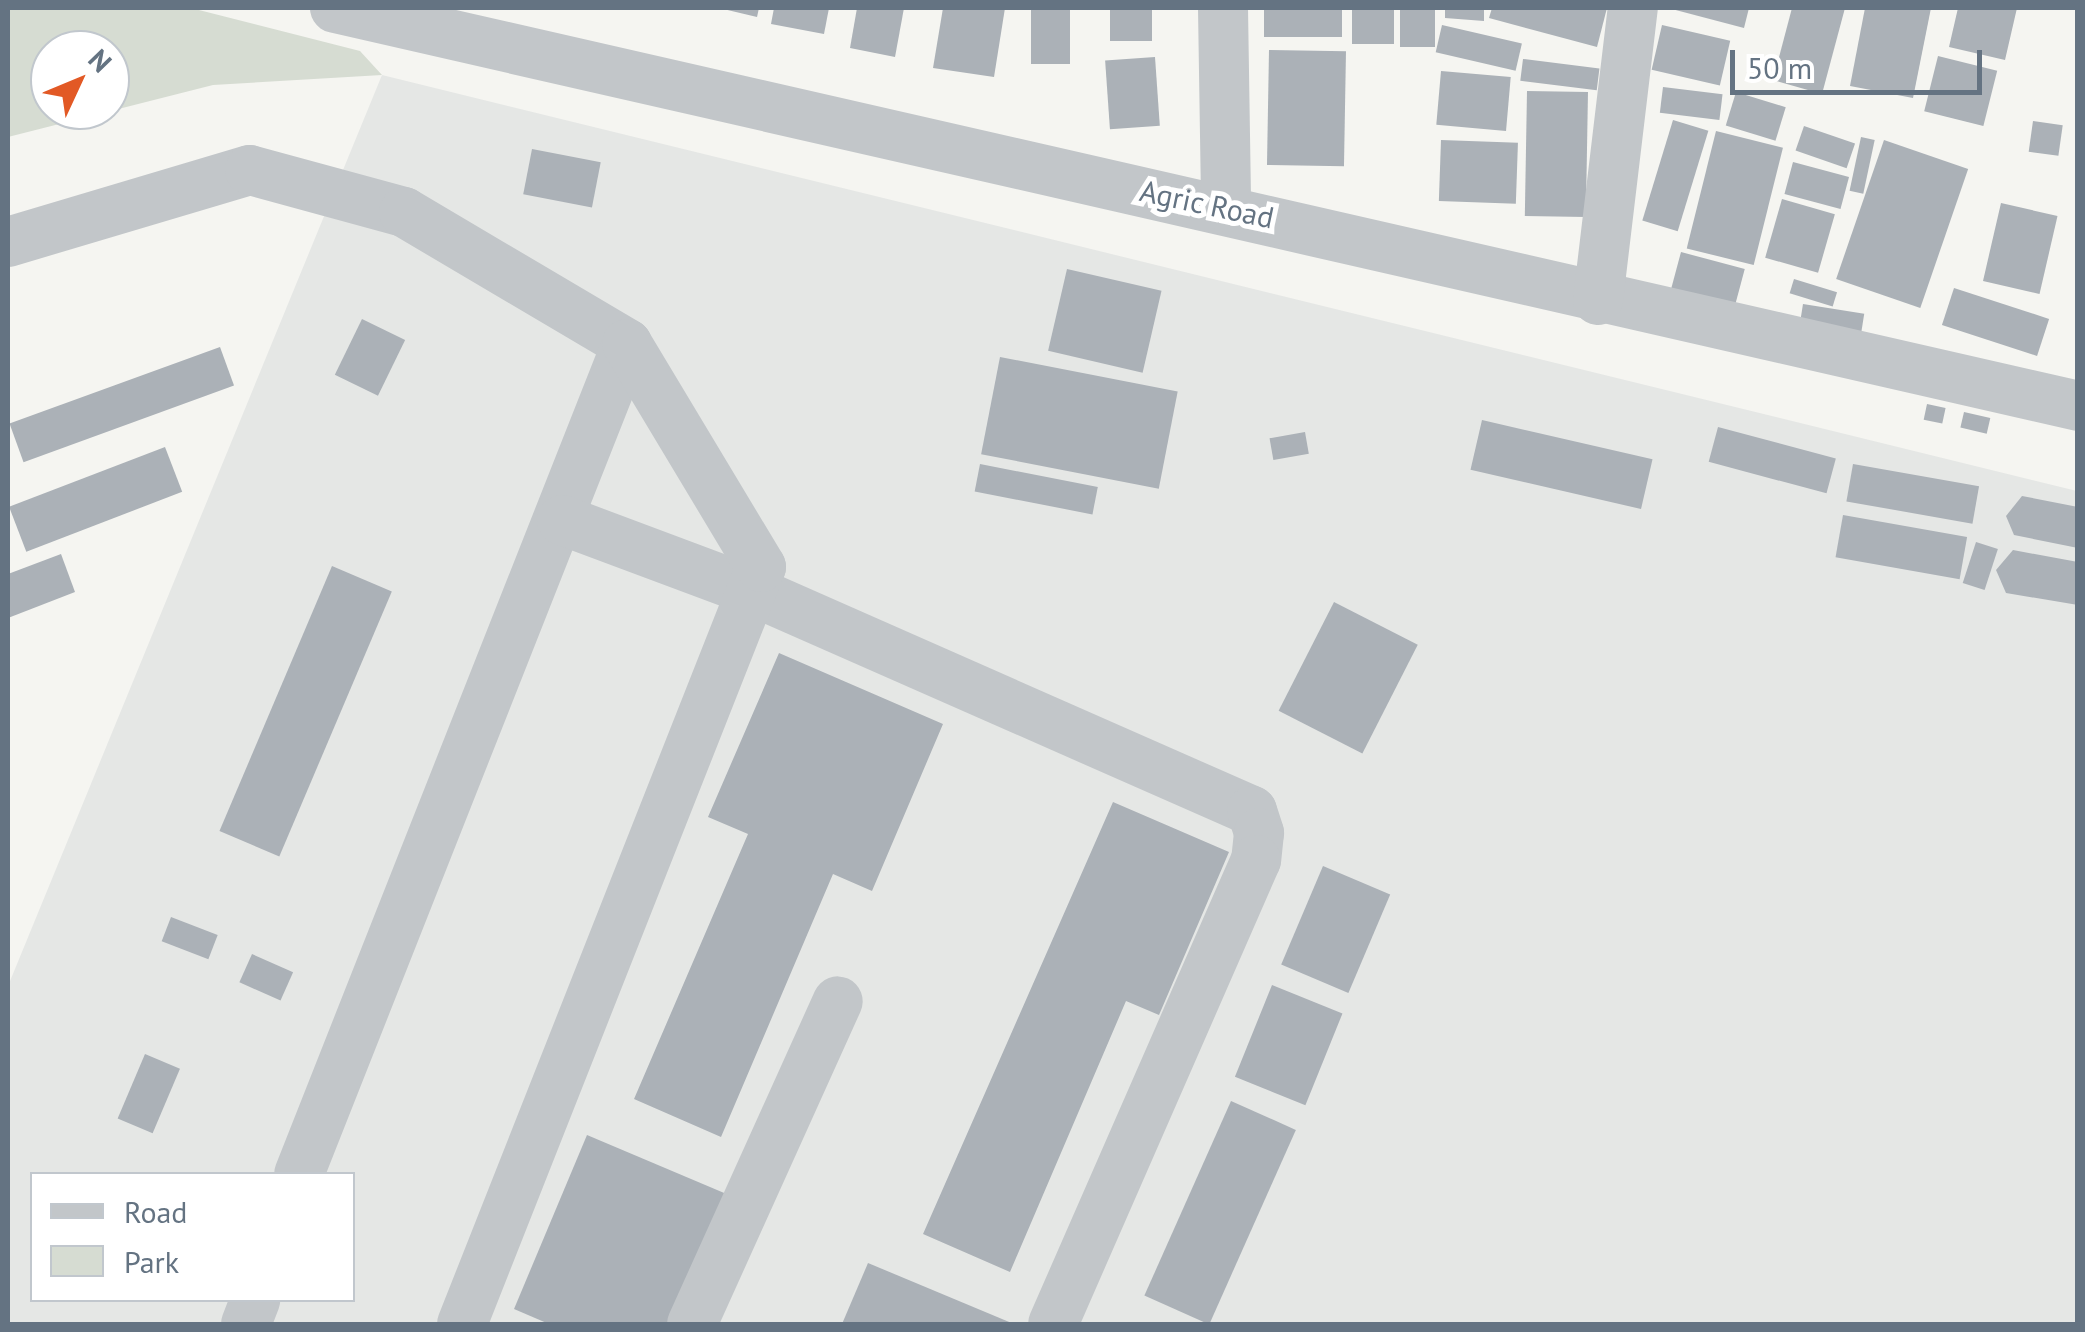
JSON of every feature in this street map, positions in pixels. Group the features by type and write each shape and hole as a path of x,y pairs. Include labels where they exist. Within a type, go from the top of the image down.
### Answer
{"street":[{"name":"Agric Road","path":"335,8 1226,207 1598,300 2078,406"},
{"path":"1223,8 1226,207"},
{"path":"1598,300 1633,8"},
{"path":"8,242 250,170 404,212 626,344 749,540 761,567 755,592 462,1324"},
{"path":"301,1172 562,520 626,344"},
{"path":"562,520 755,592 1252,811 1259,834 1256,860 1053,1324"},
{"path":"692,1324 838,1001"}],"shaded area":[{"path":"382,75 2077,491 2077,1324 8,1324 8,986"}],"green space":[{"path":"8,8 191,8 360,51 382,75 213,85 130,106 130,30 30,30 30,130 36,130 8,137"}],"building":[{"path":"719,8 759,8 757,17"},
{"path":"774,8 829,8 824,34 771,24"},
{"path":"857,8 904,8 895,57 850,48"},
{"path":"943,8 1005,8 994,77 933,68"},
{"path":"1031,8 1070,8 1070,64 1031,64"},
{"path":"1110,8 1152,8 1152,41 1110,41"},
{"path":"1264,8 1342,8 1342,37 1264,37"},
{"path":"1352,8 1394,8 1394,44 1352,44"},
{"path":"1400,8 1435,8 1435,47 1400,47"},
{"path":"1445,8 1484,8 1484,21 1445,18"},
{"path":"1492,8 1607,8 1597,47 1489,18"},
{"path":"1668,8 1749,8 1744,28"},
{"path":"1792,8 1845,8 1822,94 1773,80"},
{"path":"1865,8 1931,8 1913,98 1850,86"},
{"path":"1958,8 2017,8 2005,60 1949,47"},
{"path":"1442,25 1522,43 1516,71 1436,52"},
{"path":"1662,25 1730,41 1720,86 1652,70"},
{"path":"1269,50 1346,51 1344,166 1267,165"},
{"path":"1938,56 1997,71 1983,126 1924,111"},
{"path":"1155,57 1160,126 1110,129 1105,60"},
{"path":"1523,59 1599,68 1597,90 1520,81"},
{"path":"1441,71 1511,77 1506,131 1436,125"},
{"path":"1663,87 1723,94 1719,120 1660,113"},
{"path":"1527,91 1588,92 1586,217 1525,216"},
{"path":"1736,92 1786,107 1775,141 1726,125"},
{"path":"1673,120 1708,131 1678,231 1642,220"},
{"path":"2033,121 2063,125 2058,156 2029,152"},
{"path":"1804,126 1855,144 1847,168 1796,151"},
{"path":"1716,131 1783,148 1754,265 1687,248"},
{"path":"1861,137 1875,140 1863,194 1850,191"},
{"path":"1441,140 1518,143 1516,204 1439,201"},
{"path":"1884,140 1968,169 1920,308 1836,279"},
{"path":"532,149 601,162 592,208 523,194"},
{"path":"1793,162 1849,177 1840,209 1784,194"},
{"path":"1782,199 1835,214 1818,273 1765,258"},
{"path":"2001,203 2058,216 2040,294 1983,281"},
{"path":"1681,252 1745,269 1735,307 1671,290"},
{"path":"1067,269 1162,291 1143,373 1048,351"},
{"path":"1794,279 1837,292 1833,307 1790,293"},
{"path":"1954,288 2049,319 2037,356 1942,325"},
{"path":"1803,304 1864,314 1861,333 1800,324"},
{"path":"362,319 405,340 378,396 335,375"},
{"path":"220,347 234,386 24,462 10,424"},
{"path":"1000,357 1178,392 1159,489 981,454"},
{"path":"1927,404 1946,408 1942,424 1924,420"},
{"path":"1964,412 1990,418 1987,434 1960,428"},
{"path":"1482,420 1653,459 1641,509 1471,470"},
{"path":"1718,427 1836,459 1827,493 1709,462"},
{"path":"1305,432 1309,454 1273,460 1270,438"},
{"path":"165,447 182,492 26,552 9,507"},
{"path":"980,464 1098,487 1092,514 975,491"},
{"path":"1853,464 1979,486 1972,524 1846,501"},
{"path":"2022,496 2078,507 2078,548 2014,535 2006,516"},
{"path":"1843,515 1967,537 1960,579 1836,557"},
{"path":"1976,542 1998,549 1985,590 1963,583"},
{"path":"2013,550 2078,562 2078,605 2006,593 1996,570"},
{"path":"61,554 75,592 8,618 8,574"},
{"path":"332,566 392,591 279,857 219,831"},
{"path":"1334,602 1418,645 1362,753 1279,711"},
{"path":"779,653 943,724 872,891 833,874 721,1137 634,1099 748,834 708,817"},
{"path":"1113,802 1229,852 1159,1015 1126,1001 1010,1272 923,1234"},
{"path":"1323,866 1390,895 1348,993 1281,964"},
{"path":"171,917 218,935 208,959 162,941"},
{"path":"252,954 293,972 281,1001 239,982"},
{"path":"1272,985 1342,1013 1305,1105 1235,1077"},
{"path":"145,1054 180,1069 153,1133 118,1118"},
{"path":"1231,1101 1296,1130 1209,1324 1144,1296"},
{"path":"587,1135 736,1198 683,1324 549,1324 514,1309"},
{"path":"868,1263 1014,1324 842,1324"}]}
